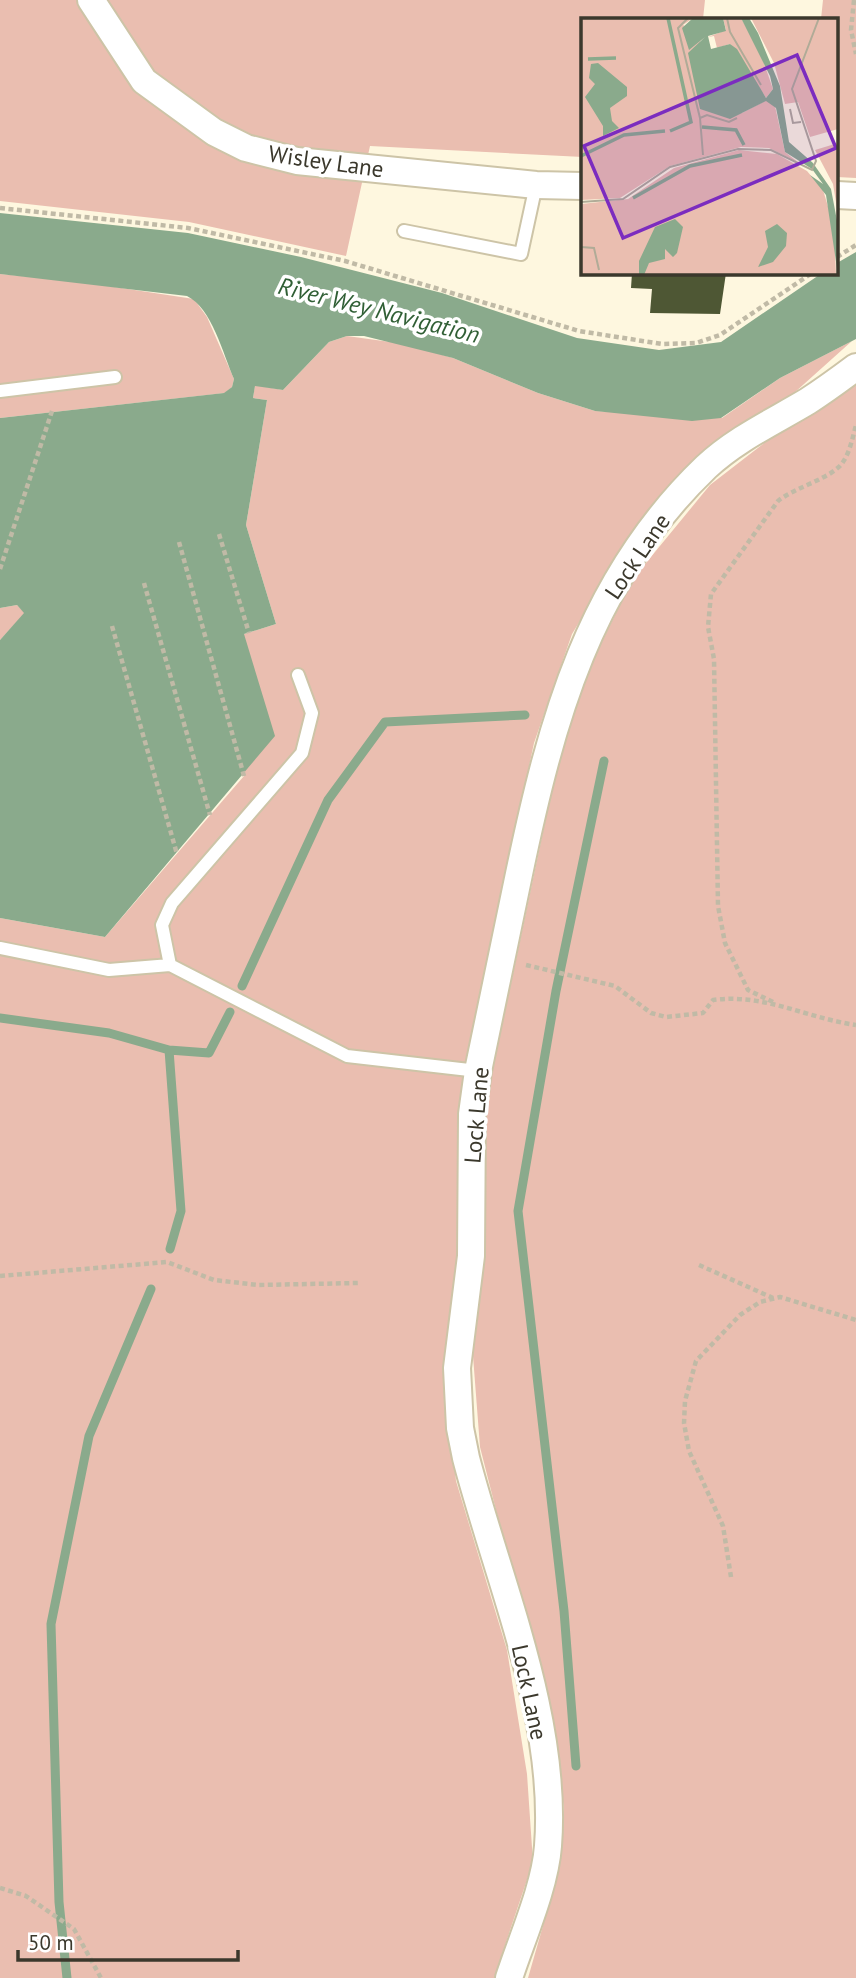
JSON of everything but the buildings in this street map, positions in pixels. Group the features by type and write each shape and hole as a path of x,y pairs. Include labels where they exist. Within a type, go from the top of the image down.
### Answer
{"street":[{"name":"Wisley Lane","path":"91,0 144,81 214,132 246,148 297,161 581,186"},
{"path":"838,195 856,196"},
{"name":"Lock Lane","path":"509,1978 548,1848 544,1757 524,1652 475,1492 460,1428 457,1368 471,1256 472,1114 478,1071 541,771 572,672 614,582 659,519 708,465 737,442 810,400 856,368"}],"lane":[{"path":"404,231 521,254 536,184"},
{"path":"0,391 115,377"},
{"path":"170,965 162,925 172,903 302,753 312,713 298,675"},
{"path":"0,948 109,970 170,965 347,1056 478,1071"}],"path":[{"path":"854,0 851,30 856,54"},
{"path":"0,208 188,228 345,261 579,331 662,344 696,343 720,335 809,275"},
{"path":"838,256 856,245"},
{"path":"0,569 52,411"},
{"path":"856,425 843,462 832,472 793,489 763,518 711,594 708,627 714,659 719,906 725,943 748,990 773,1002 830,1021 856,1025"},
{"path":"219,534 249,633"},
{"path":"178,542 244,776"},
{"path":"144,583 210,815"},
{"path":"112,626 177,854"},
{"path":"501,962 548,967 615,986 651,1013 666,1017 703,1013 713,1000 736,997 773,1002"},
{"path":"0,1276 167,1262 214,1280 258,1285 359,1283"},
{"path":"699,1265 774,1299 801,1302 856,1320"},
{"path":"731,1577 723,1526 688,1451 684,1423 685,1401 696,1361 707,1348 740,1315 760,1302 774,1299"},
{"path":"0,1888 26,1896 75,1928 102,1978"}],"shaded area":[{"path":"0,0 705,0 703,18 581,18 581,157 370,146 346,256 189,222 0,201"},
{"path":"823,0 856,0 856,178 838,177 838,18 821,18"},
{"path":"0,274 75,281 194,299 207,317 234,379 232,387 225,393 0,418"},
{"path":"347,336 405,344 453,358 538,393 595,411 722,418 780,378 852,341 794,393 704,456 638,525 572,634 534,743 489,957 461,1246 445,1368 456,1481 507,1650 527,1774 533,1862 494,1978 0,1978 0,918 105,937 244,776 244,634 276,624 246,525 267,400 253,398 255,385 283,390 329,342"},
{"path":"856,372 856,1978 528,1978 557,1877 564,1809 555,1742 480,1447 472,1343 485,1226 484,1111 556,770 581,685 632,580 710,485"},
{"path":"17,605 25,613 0,640 0,608"}],"water":[{"name":"River Wey Navigation","path":"0,213 188,233 301,257 442,293 577,338 659,350 721,342 819,275 838,275 838,262 856,252 856,339 780,378 721,418 692,421 595,411 538,393 453,358 364,336 347,336 329,342 283,390 255,386 253,398 267,400 246,525 276,624 244,634 275,736 105,937 0,918 0,640 24,613 17,605 0,608 0,418 224,393 232,387 234,379 210,321 196,302 187,296 0,274"}],"waterway":[{"path":"242,986 328,800 385,722 525,715"},
{"path":"576,1766 564,1611 518,1211 556,991 604,761"},
{"path":"169,1050 209,1053 230,1012"},
{"path":"0,1018 109,1033 169,1050 181,1211 170,1249"},
{"path":"67,1978 59,1902 51,1624 89,1436 151,1289"}]}
